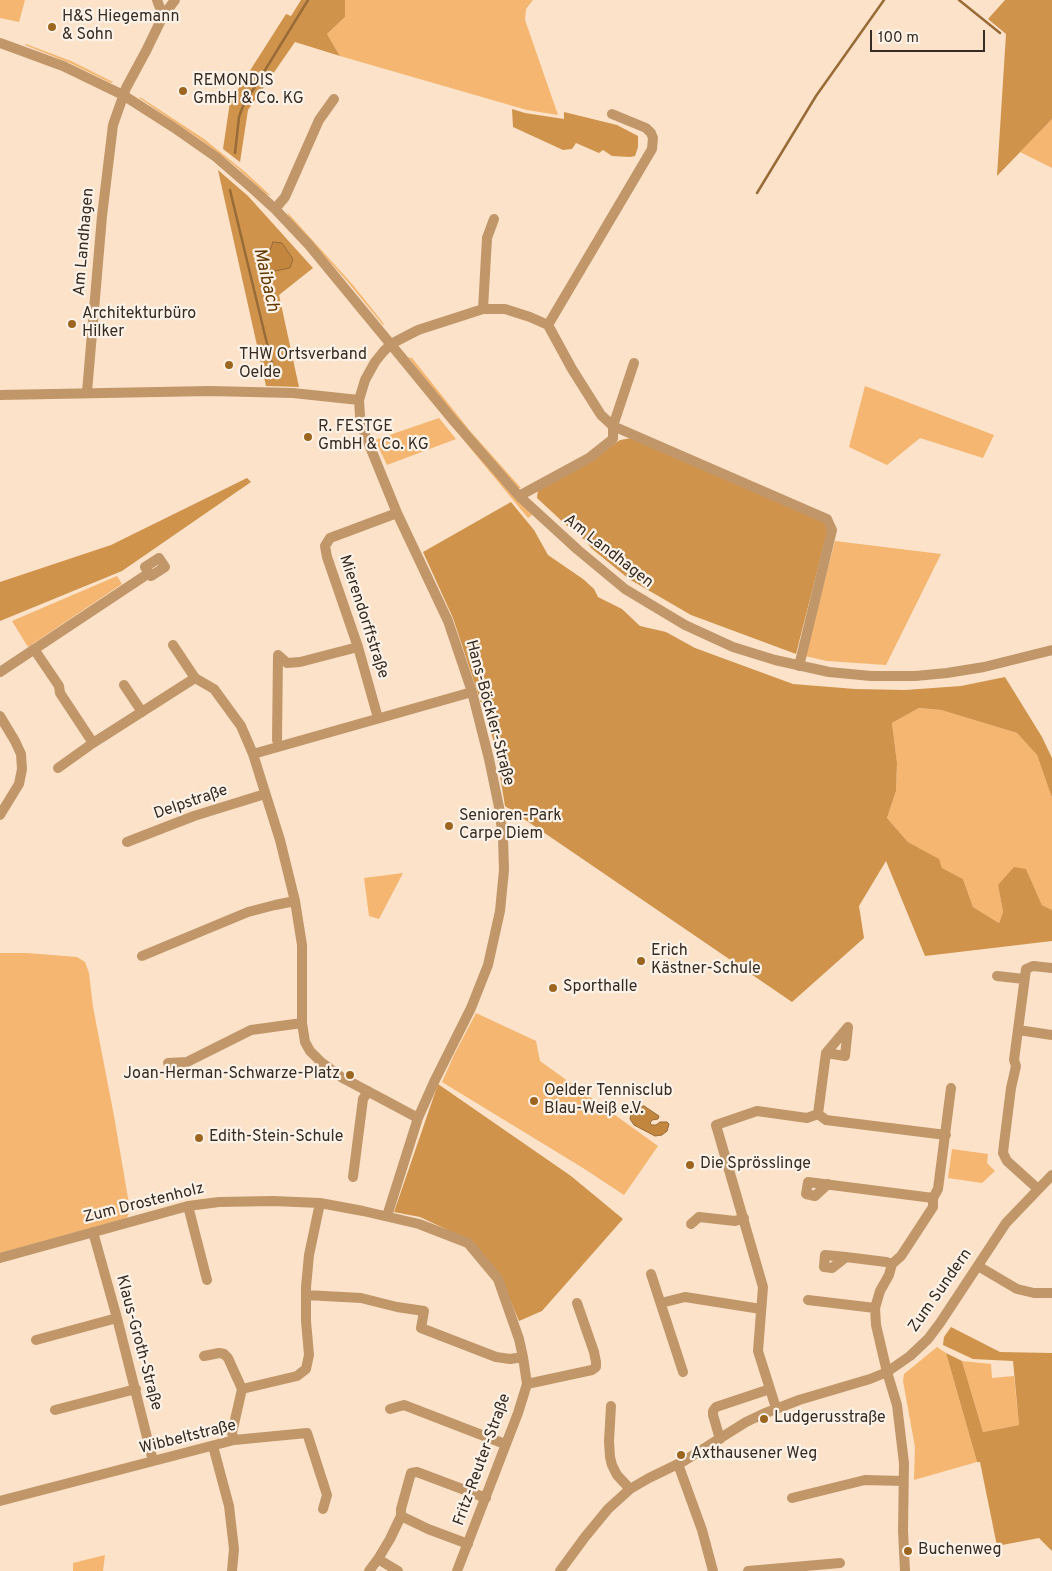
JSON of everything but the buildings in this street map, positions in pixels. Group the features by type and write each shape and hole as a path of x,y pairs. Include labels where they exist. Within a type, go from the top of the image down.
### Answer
{"street":[{"path":"157,0 163,16"},
{"name":"Am Landhagen","path":"87,392 113,125 122,95 163,16 175,0"},
{"name":"Am Landhagen","path":"0,43 63,66 122,95 216,157 275,208 309,245 465,434 519,496 578,550 625,589 685,625 733,647 799,666 829,672 871,676 914,676 947,673 984,667 1052,650"},
{"path":"275,208 285,197 319,120 334,99"},
{"path":"548,326 652,149 653,138 651,132 646,128 612,114"},
{"path":"482,309 487,238 494,219"},
{"path":"391,344 418,330 482,309 506,309 530,317 548,326 601,415 613,426 827,519 832,530 799,666"},
{"name":"Hans-Böckler-Straße","path":"387,1216 418,1118 473,1004 488,965 500,911 504,870 503,838 489,760 472,692 448,621 397,513 364,432 360,416 359,400 365,380 375,362 391,344"},
{"path":"519,496 589,458 612,439 613,426 634,363"},
{"path":"0,395 87,392 252,392 293,393 359,400"},
{"name":"Mierendorffstraße","path":"378,718 358,647 327,557 325,546 330,538 397,513"},
{"path":"0,672 149,573"},
{"path":"173,645 195,678 214,689 242,726 253,754 280,840 296,901 302,945 302,1023 305,1042 310,1051 321,1062 341,1077 418,1118"},
{"path":"277,740 278,655 287,664 358,647"},
{"path":"34,649 59,686 60,693 93,743"},
{"path":"58,768 93,743 195,678"},
{"path":"124,686 142,712"},
{"path":"253,754 472,692"},
{"path":"0,716 21,754 22,769 19,784 0,815"},
{"name":"Delpstraße","path":"127,842 194,816 265,794"},
{"path":"142,956 248,912 296,901"},
{"path":"1038,1190 1007,1161 1004,1153 1011,1088 1016,1066 1014,1060 1026,969 1033,966 1052,968"},
{"path":"997,976 1024,980"},
{"path":"168,1063 187,1062 251,1030 302,1023"},
{"path":"1018,1030 1052,1034"},
{"path":"818,1114 826,1054"},
{"path":"905,1571 904,1463 897,1405 876,1325 875,1308 892,1264 901,1256 933,1207 933,1198 938,1189 951,1088"},
{"path":"353,1177 364,1099 368,1091"},
{"path":"776,1408 758,1351 764,1287 716,1125 757,1111 807,1118 818,1114"},
{"path":"818,1114 826,1120 946,1135"},
{"name":"Zum Sundern","path":"560,1571 585,1536 608,1509 630,1489 678,1464 746,1422 799,1400 870,1379 887,1372 910,1356 928,1339 1006,1223 1052,1175"},
{"path":"828,1184 933,1198"},
{"name":"Zum Drostenholz","path":"0,1258 188,1206 219,1202 273,1201 320,1203 387,1216"},
{"path":"242,1389 297,1376 306,1369 309,1355 306,1295 309,1255 320,1203"},
{"path":"188,1206 208,1280"},
{"name":"Fritz-Reuter-Straße","path":"387,1216 419,1224 468,1243 498,1279 519,1339 523,1357 527,1384 518,1413 457,1571"},
{"path":"691,1224 699,1217 735,1221 744,1218"},
{"name":"Klaus-Groth-Straße","path":"93,1232 136,1390 153,1461"},
{"path":"846,1257 892,1264"},
{"path":"978,1266 1017,1288 1034,1293 1052,1293"},
{"path":"651,1274 683,1372"},
{"path":"306,1295 361,1298 397,1307 424,1311 421,1328 496,1357 523,1357"},
{"path":"661,1303 685,1297 761,1308"},
{"path":"808,1300 875,1308"},
{"path":"527,1384 592,1370 596,1367 594,1352 577,1303"},
{"path":"36,1340 117,1318"},
{"path":"204,1356 219,1352 224,1354 228,1358 242,1389 232,1433 234,1440"},
{"path":"720,1439 713,1415 716,1407 770,1388"},
{"path":"55,1410 136,1390"},
{"path":"390,1409 404,1405 505,1444"},
{"path":"611,1406 610,1457 617,1474 630,1489"},
{"name":"Wibbeltstraße","path":"0,1501 234,1440 307,1433 327,1495 322,1509"},
{"path":"213,1446 229,1506 234,1549 232,1571"},
{"path":"678,1464 702,1530 713,1571"},
{"path":"370,1571 401,1516 401,1509 410,1475 413,1472 486,1498"},
{"path":"792,1498 865,1480 904,1481"},
{"path":"401,1516 428,1529 468,1544"},
{"path":"378,1559 398,1571"},
{"path":"748,1571 840,1563"}],"shaded area":[{"path":"0,0 25,0 19,22 0,18"},
{"path":"301,0 345,0 345,17 327,34 340,56 295,42 248,110 240,162 223,149 230,102 286,14 291,16"},
{"path":"345,0 533,0 526,9 525,20 558,115 527,110 340,56 327,34 345,17"},
{"path":"1005,0 1052,0 1052,119 997,176 1006,34 988,19"},
{"path":"26,44 71,61 113,82 111,83"},
{"path":"140,97 204,139 271,196 266,194 234,165 201,140"},
{"path":"512,109 564,119 564,112 617,125 638,136 638,147 635,156 612,156 603,150 599,153 576,143 572,149 563,150 513,127"},
{"path":"1052,119 1052,168 1020,152"},
{"path":"218,170 248,196 313,268 279,295 299,387 266,386"},
{"path":"287,212 353,285 383,325 347,281 289,217"},
{"path":"273,242 282,243 293,259 290,268 270,272 264,266"},
{"path":"408,357 412,358 471,432 521,488 518,488 456,417"},
{"path":"408,373 531,513 532,515 528,518"},
{"path":"865,386 994,435 983,458 920,438 887,465 849,447"},
{"path":"439,418 456,439 387,465 375,440"},
{"path":"632,438 824,521 828,528 796,654 691,615 629,579 591,548 587,542 537,498 538,490 590,462 620,440"},
{"path":"247,478 251,482 122,571 0,621 0,582 111,545"},
{"path":"511,502 534,530 548,555 583,579 594,589 598,597 622,609 640,626 666,632 695,648 793,684 855,689 905,690 961,686 1005,677 1042,737 1052,758 1052,798 1037,755 1017,733 941,710 919,708 892,723 897,763 896,791 887,818 908,842 939,859 942,868 963,879 973,907 999,923 1003,912 998,885 1014,867 1026,869 1042,905 1052,910 1052,941 925,956 886,861 859,906 864,938 792,1002 505,806 495,745 453,618 423,552"},
{"path":"835,541 941,554 886,665 827,661 805,656"},
{"path":"117,576 122,584 28,647 12,621"},
{"path":"919,708 941,710 1017,733 1037,755 1052,798 1052,910 1042,905 1026,869 998,885 1003,912 999,923 973,907 963,879 942,868 938,859 908,842 887,818 896,791 897,763 892,723"},
{"path":"403,873 379,919 369,916 364,878"},
{"path":"0,953 77,957 85,962 89,973 93,1007 114,1116 129,1212 127,1218 0,1253"},
{"name":"Oelder Tennisclub Blau-Weiß e.V.","path":"476,1013 536,1041 540,1061 658,1146 624,1195 442,1082"},
{"path":"438,1084 571,1176 623,1219 542,1311 519,1321 500,1276 469,1240 420,1217 394,1212"},
{"path":"644,1106 659,1116 658,1119 652,1120 650,1123 652,1125 660,1122 667,1122 669,1124 667,1131 662,1135 655,1136 634,1125 630,1119 635,1109"},
{"path":"952,1149 988,1154 987,1163 995,1171 982,1183 948,1178"},
{"path":"951,1327 1000,1352 1052,1353 1052,1551 1039,1538 997,1546 980,1462 977,1462 946,1353 962,1361 983,1432 1019,1425 1013,1361 973,1359 943,1345 944,1337"},
{"path":"937,1347 946,1353 977,1462 914,1480 915,1447 903,1381 904,1374"},
{"path":"962,1361 991,1364 992,1378 1014,1376 1019,1425 983,1432"},
{"path":"105,1555 103,1571 73,1571 73,1563"}],"waterway":[{"name":"Maibach","path":"235,153 239,117 243,106 308,0"},
{"path":"757,193 816,96 884,0"},
{"path":"959,0 1000,33"},
{"name":"Maibach","path":"230,190 275,377"}],"place":[{"name":"H&S Hiegemann & Sohn","path":"52,27"},
{"name":"REMONDIS GmbH & Co. KG","path":"183,91"},
{"name":"Architekturbüro Hilker","path":"72,324"},
{"name":"THW Ortsverband Oelde","path":"229,365"},
{"name":"R. FESTGE GmbH & Co. KG","path":"308,437"},
{"name":"Senioren-Park Carpe Diem","path":"449,826"},
{"name":"Erich Kästner-Schule","path":"641,961"},
{"name":"Sporthalle","path":"553,988"},
{"name":"Joan-Herman-Schwarze-Platz","path":"350,1075"},
{"name":"Oelder Tennisclub Blau-Weiß e.V.","path":"534,1101"},
{"name":"Edith-Stein-Schule","path":"199,1138"},
{"name":"Die Sprösslinge","path":"690,1165"},
{"name":"Ludgerusstraße","path":"764,1419"},
{"name":"Axthausener Weg","path":"681,1455"},
{"name":"Buchenweg","path":"908,1551"}]}
